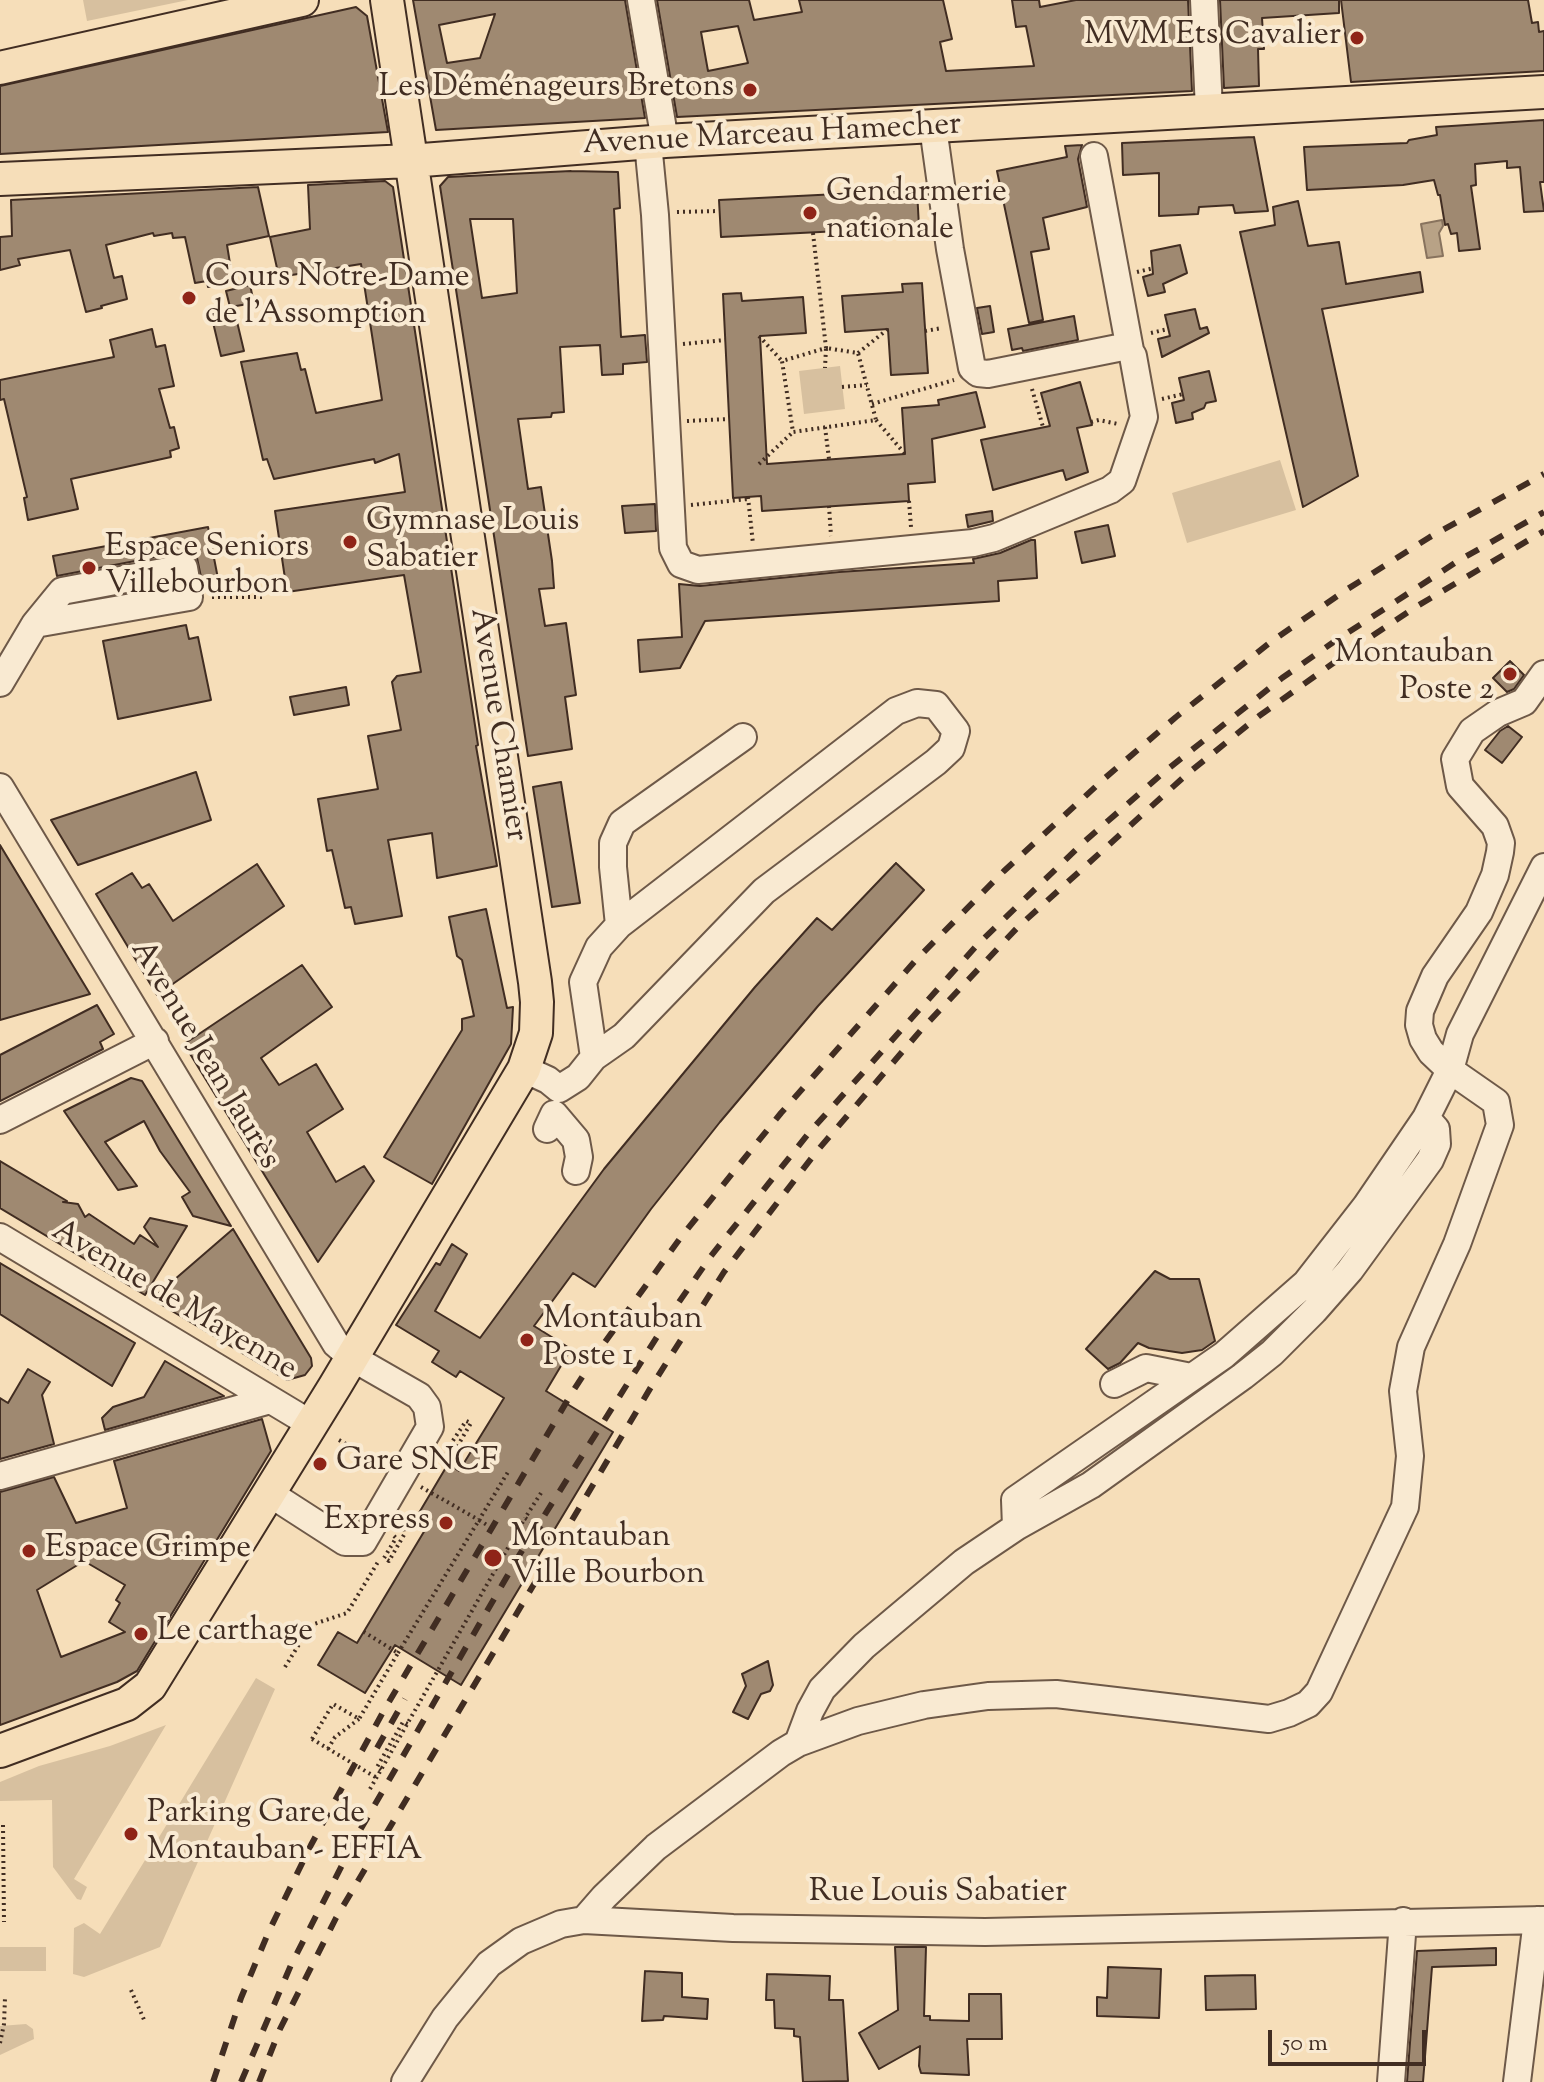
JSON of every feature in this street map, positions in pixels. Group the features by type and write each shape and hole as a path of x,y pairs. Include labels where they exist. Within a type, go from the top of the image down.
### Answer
{"main road":[{"path":"0,68 302,0"},
{"name":"Avenue Chamier","path":"0,1751 127,1704 150,1686 524,1069 536,1033 537,1002 387,0"},
{"name":"Avenue Marceau Hamecher","path":"0,179 410,161 656,142 1544,92"}],"street":[{"path":"641,0 656,142 653,189 669,508 673,548 676,557 686,567 698,570 756,566 973,543 994,538 1110,490 1122,481 1144,417 1094,156"},
{"path":"1204,0 1209,110"},
{"path":"933,127 970,364 978,373 1026,367 1118,347 1130,350"},
{"path":"0,683 35,624 62,591 184,568 189,597 35,624"},
{"path":"74,589 81,616"},
{"path":"584,1920 656,1847 798,1743 858,1721 924,1705 988,1696 1056,1694 1269,1719 1308,1704 1319,1692 1405,1507 1410,1456 1403,1391 1411,1347 1457,1244 1500,1125 1496,1102 1450,1070 1431,1052 1419,1025 1420,1011 1435,976 1479,912 1499,862 1501,843 1495,826 1460,786 1455,759 1472,731 1498,713 1524,702 1544,674"},
{"path":"553,1111 594,1057 624,1036 764,891 951,748 956,731 936,705 917,703 896,711 619,925 599,947 583,982 594,1057"},
{"path":"619,925 613,843 622,823 743,737"},
{"name":"Avenue Jean Jaurès","path":"0,787 336,1344 351,1357"},
{"path":"1016,1527 1015,1500 1224,1355 1306,1283 1366,1206 1426,1118 1450,1070 1460,1034 1544,867"},
{"path":"0,1120 155,1041"},
{"path":"524,1069 548,1080 553,1111 576,1140 579,1157 576,1171"},
{"path":"798,1743 822,1689 864,1646 964,1562 1016,1527 1091,1485 1243,1376 1303,1322 1350,1270 1430,1160 1437,1144 1436,1129 1426,1118"},
{"name":"Avenue de Mayenne","path":"0,1237 311,1424"},
{"path":"269,1493 345,1542 359,1544 412,1482 430,1427 427,1407 419,1396 351,1357"},
{"path":"1114,1384 1146,1368 1191,1377"},
{"path":"0,1476 270,1400"},
{"name":"Rue Louis Sabatier","path":"405,2082 445,2018 489,1964 521,1941 561,1924 584,1920 733,1928 985,1932 1541,1920"},
{"path":"1517,2082 1541,1920"},
{"path":"1391,2082 1403,1921"}],"path":[{"path":"653,189 663,193 665,212 719,211"},
{"path":"813,233 826,348 825,368"},
{"path":"782,361 826,348 858,353 888,329"},
{"path":"759,336 782,361 793,432"},
{"path":"661,345 725,340"},
{"path":"858,353 876,420 905,454"},
{"path":"1026,367 1043,427"},
{"path":"872,404 978,373"},
{"path":"842,387 867,385"},
{"path":"665,422 729,419"},
{"path":"759,464 793,432 876,420"},
{"path":"825,427 829,459"},
{"path":"669,508 748,498 756,566"},
{"path":"189,597 265,597"},
{"path":"339,1440 487,1525"},
{"path":"328,1749 335,1737 359,1719 508,1472"},
{"path":"408,1724 403,1722 377,1767 382,1770 370,1789 377,1778 408,1724 525,1518 541,1493"},
{"path":"525,1518 544,1530"},
{"path":"388,1533 396,1538 384,1558 389,1561 405,1533"},
{"path":"285,1667 311,1625 347,1613 378,1562 366,1555"},
{"path":"364,1632 398,1653"},
{"path":"359,1719 333,1704 312,1739 377,1778"},
{"path":"3,1825 4,1922"},
{"path":"131,1990 145,2022"},
{"path":"0,2043 5,1998"}],"shaded area":[{"path":"83,0 188,0 87,21"},
{"path":"1442,220 1439,233 1443,256 1427,258 1421,224"},
{"path":"840,366 845,409 804,414 799,371"},
{"path":"1280,460 1296,510 1187,543 1172,493"},
{"path":"256,1678 275,1689 160,1947 84,1977 73,1974 74,1928 84,1923 100,1934"},
{"path":"166,1725 74,1879 87,1887 81,1900 77,1899 53,1867 52,1800 0,1801 0,1782 39,1766 110,1746"},
{"path":"0,1947 46,1947 46,1971 0,1971"},
{"path":"26,2024 33,2029 34,2039 0,2055 0,2026"}],"building":[{"path":"413,0 625,0 645,118 436,130","holes":["495,14 480,58 447,63 439,25"]},
{"path":"657,0 749,0 754,20 802,12 799,0 943,0 952,39 940,42 946,71 1034,66 1026,26 1016,27 1012,0 1039,0 1040,7 1076,0 1188,0 1192,91 677,117","holes":["738,26 748,63 708,71 701,32"]},
{"path":"1220,0 1339,0 1339,13 1262,18 1264,49 1258,49 1259,86 1224,88"},
{"path":"1341,0 1528,0 1532,23 1538,22 1539,32 1544,31 1544,71 1351,82"},
{"path":"356,7 367,16 388,132 0,154 0,86"},
{"path":"1544,120 1544,182 1540,182 1544,211 1524,212 1520,167 1507,168 1507,161 1475,164 1476,185 1471,186 1480,249 1459,251 1457,233 1451,234 1448,224 1445,225 1434,180 1403,185 1307,190 1304,147 1407,143 1437,135 1436,127"},
{"path":"1254,137 1268,211 1235,213 1233,205 1199,207 1198,214 1159,216 1159,173 1123,175 1122,143"},
{"path":"1082,145 1078,159 1087,207 1043,218 1049,249 1031,252 1043,320 1029,323 997,171 1067,157 1065,146"},
{"path":"618,172 620,208 614,209 621,337 645,335 647,362 623,364 623,374 602,375 600,345 560,347 564,412 552,413 551,417 518,419 528,489 541,487 552,561 554,588 539,589 545,626 566,623 576,695 565,697 572,749 528,756 440,186 448,177","holes":["470,219 513,219 517,293 482,298"]},
{"path":"385,181 393,187 476,746 497,866 437,878 432,833 388,840 402,916 355,924 351,907 345,908 332,850 327,851 318,799 378,789 368,736 401,730 392,682 397,676 421,672 404,575 287,592 275,511 405,492 399,454 375,463 374,459 274,479 267,459 263,460 241,362 297,353 301,370 305,369 316,413 382,400 361,264 279,277 270,237 310,229 308,185"},
{"path":"258,187 269,236 227,245 233,282 208,287 207,281 195,283 185,237 173,238 172,233 154,236 153,233 106,245 114,278 122,276 127,299 86,312 70,250 18,259 20,265 0,270 0,237 12,236 11,200"},
{"path":"917,190 919,227 721,237 719,200"},
{"path":"1298,201 1308,246 1339,242 1346,284 1420,272 1423,292 1322,309 1358,476 1303,507 1240,232 1275,225 1273,207"},
{"path":"1180,245 1187,273 1163,284 1165,292 1148,296 1143,277 1153,274 1151,251"},
{"path":"922,283 928,373 891,375 888,329 845,332 842,296 903,292 902,284"},
{"path":"250,285 254,303 230,307 226,291"},
{"path":"741,293 742,301 803,297 806,333 760,336 767,464 905,454 902,408 939,405 938,400 976,392 985,427 932,439 935,482 908,484 909,501 762,511 761,496 733,498 723,294"},
{"path":"990,306 994,332 982,334 977,308"},
{"path":"234,309 244,351 221,356 211,314"},
{"path":"1195,309 1200,329 1207,327 1209,333 1162,357 1158,339 1170,336 1165,315"},
{"path":"1074,316 1078,340 1023,351 1022,348 1012,350 1008,329"},
{"path":"152,329 156,347 165,345 174,386 159,389 179,448 170,451 171,457 71,479 78,509 28,520 24,498 27,497 4,399 0,400 0,380 114,357 110,340"},
{"path":"1209,371 1216,401 1206,403 1204,408 1192,413 1193,419 1176,423 1172,403 1184,400 1179,378"},
{"path":"1080,382 1092,425 1077,428 1088,472 1066,480 1063,470 993,490 981,440 1050,426 1041,393"},
{"path":"655,504 656,531 625,533 622,506"},
{"path":"992,511 993,521 968,527 966,515"},
{"path":"1108,525 1115,556 1082,563 1075,532"},
{"name":"Espace Seniors Villebourbon","path":"208,527 220,589 204,591 197,558 182,552 57,576 53,556"},
{"path":"1035,540 1037,578 998,581 999,601 705,621 680,668 640,672 638,640 682,637 679,584 700,586 974,563 973,559 1000,553"},
{"path":"186,625 189,639 198,637 211,700 118,719 103,641"},
{"name":"Montauban Poste 2","path":"1510,661 1524,675 1514,689 1507,692 1493,678"},
{"path":"346,687 349,705 294,715 290,697"},
{"path":"1508,726 1522,737 1502,763 1485,750"},
{"path":"196,772 211,820 78,865 51,820"},
{"path":"561,782 580,903 552,907 533,787"},
{"path":"0,845 90,994 0,1020"},
{"path":"896,863 924,890 818,1006 720,1122 651,1209 595,1287 573,1273 534,1326 571,1349 546,1391 613,1432 461,1685 395,1645 365,1693 318,1665 338,1632 357,1643 425,1530 413,1523 448,1464 459,1471 504,1398 460,1371 456,1377 432,1362 439,1351 396,1325 436,1263 440,1265 452,1244 467,1254 435,1311 480,1338 604,1169 755,987 817,918 832,930"},
{"path":"257,864 284,906 157,995 96,894 132,873 142,888 149,884 173,921"},
{"path":"486,909 507,1008 513,1007 511,1044 432,1184 384,1157 462,1030 462,1019 474,1016 449,917"},
{"path":"302,965 332,1007 261,1058 279,1085 316,1064 343,1109 307,1132 336,1182 364,1166 374,1181 318,1262 184,1044"},
{"path":"97,1005 114,1034 100,1042 103,1049 0,1101 0,1055"},
{"path":"131,1078 142,1081 231,1226 193,1216 182,1197 190,1192 160,1151 144,1121 105,1142 137,1186 118,1190 64,1111"},
{"path":"0,1161 67,1201 63,1202 78,1204 85,1217 89,1214 134,1244 140,1235 158,1247 144,1227 150,1218 187,1226 145,1295 0,1208"},
{"path":"233,1229 311,1358 312,1366 305,1375 287,1380 152,1299"},
{"path":"0,1263 135,1343 112,1386 0,1314"},
{"path":"1155,1271 1170,1279 1199,1279 1215,1341 1202,1350 1182,1353 1149,1348 1138,1343 1120,1363 1108,1369 1086,1349"},
{"path":"165,1361 224,1396 105,1430 102,1418 113,1407 144,1397"},
{"path":"28,1369 50,1382 42,1395 54,1444 0,1459 0,1398 8,1403"},
{"path":"262,1419 271,1451 137,1671 117,1682 0,1725 0,1492 54,1477 76,1523 127,1508 114,1461","holes":["84,1561 125,1585 116,1600 120,1603 109,1622 125,1632 61,1657 37,1590"]},
{"path":"768,1661 773,1685 770,1691 761,1694 748,1719 733,1712 746,1686 742,1674"},
{"path":"895,1947 926,1947 924,2016 930,2016 930,2020 969,2021 969,1994 1001,1994 1002,2039 967,2039 969,2075 921,2073 920,2046 879,2069 859,2033 898,2010"},
{"path":"1496,1948 1496,1965 1432,1967 1423,2082 1407,2082 1417,1951"},
{"path":"1108,1967 1161,1969 1159,2018 1097,2016 1097,1997 1107,1998"},
{"path":"645,1971 682,1973 682,1997 708,1999 707,2019 664,2016 663,2020 642,2021"},
{"path":"767,1974 830,1976 829,2000 843,2000 848,2081 803,2082 800,2037 794,2036 794,2029 775,2028 774,2000 766,2000"},
{"path":"1255,1975 1256,2009 1206,2010 1205,1976"}],"railway":[{"path":"213,2082 241,1998 269,1931 311,1845 383,1712 605,1342 681,1237 781,1113 915,961 1004,871 1176,717 1272,641 1346,590 1430,537 1544,474"},
{"path":"241,2082 291,1965 359,1832 520,1554 679,1302 711,1256 808,1134 978,944 1085,841 1163,773 1282,678 1335,641 1458,561 1544,512"},
{"path":"259,2082 280,2029 336,1918 651,1387 724,1272 817,1151 921,1030 1017,928 1186,775 1259,716 1360,644 1414,608 1544,531"},
{"path":"377,1748 405,1699"}],"place":[{"name":"MVM Ets Cavalier","path":"1357,38"},
{"name":"Les Déménageurs Bretons","path":"750,90"},
{"name":"Gendarmerie nationale","path":"810,213"},
{"name":"Cours Notre-Dame de l'Assomption","path":"189,298"},
{"name":"Gymnase Louis Sabatier","path":"350,542"},
{"name":"Espace Seniors Villebourbon","path":"89,568"},
{"name":"Montauban Poste 2","path":"1510,674"},
{"name":"Montauban Poste 1","path":"527,1340"},
{"name":"Gare SNCF","path":"320,1464"},
{"name":"Express","path":"446,1523"},
{"name":"Espace Grimpe","path":"29,1551"},
{"name":"Montauban Ville Bourbon","path":"493,1558"},
{"name":"Le carthage","path":"141,1634"},
{"name":"Parking Gare de Montauban - EFFIA","path":"131,1834"}]}
